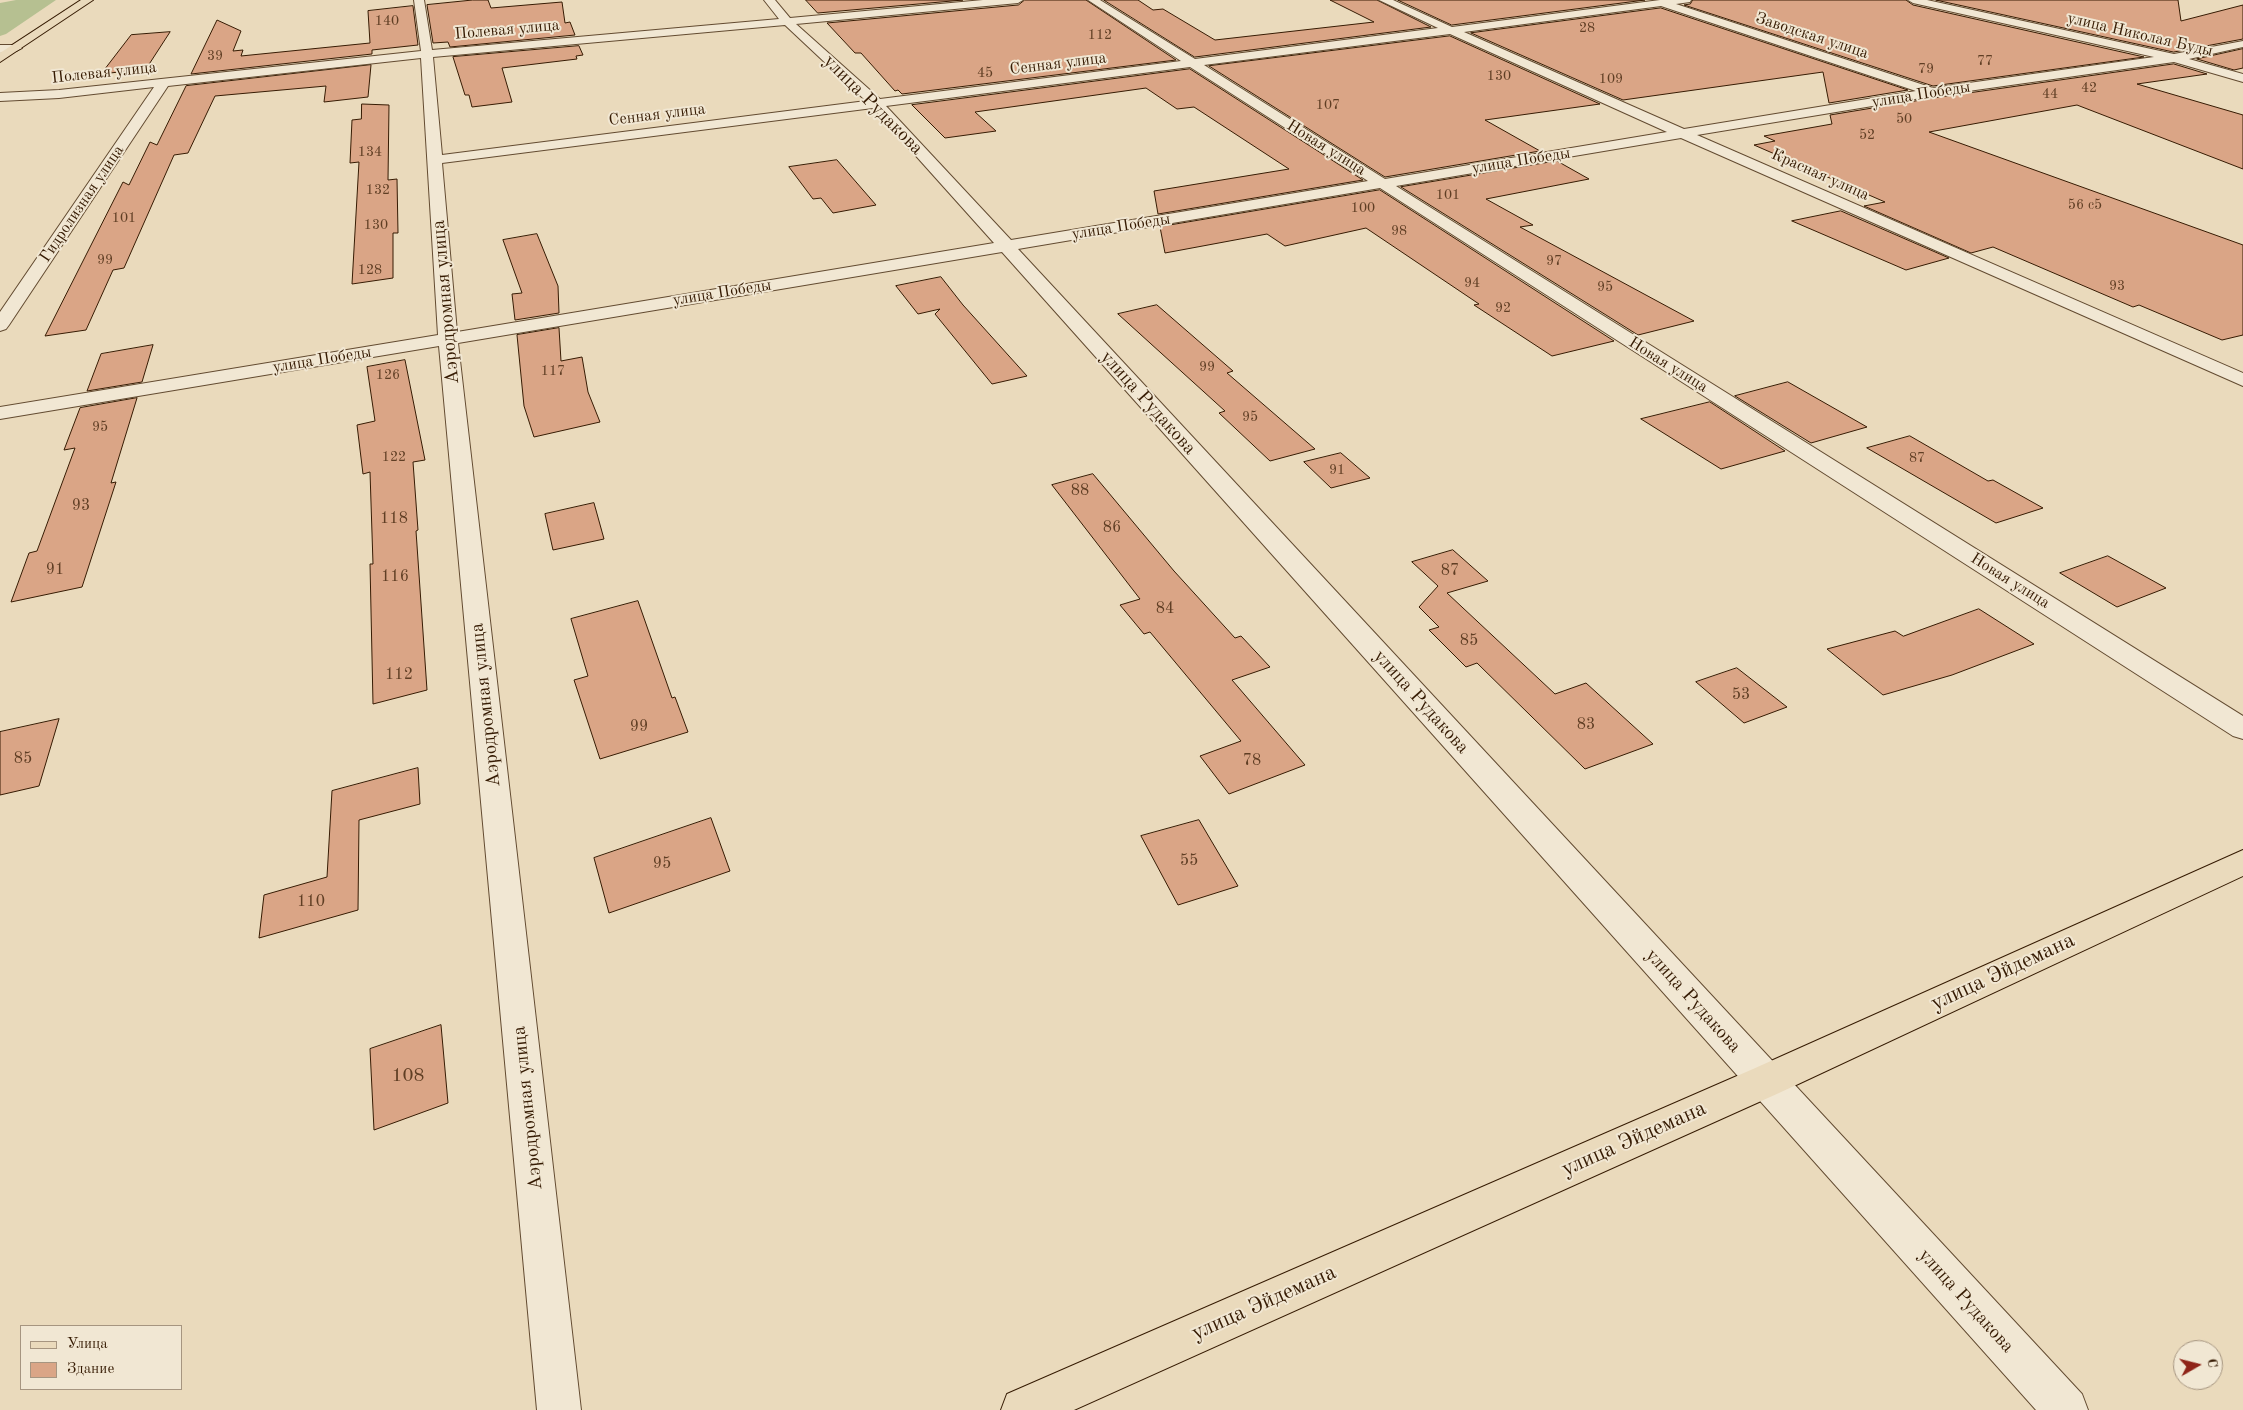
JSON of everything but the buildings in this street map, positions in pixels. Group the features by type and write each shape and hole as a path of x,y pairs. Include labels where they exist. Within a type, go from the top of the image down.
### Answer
{"main road":[{"path":"0,58 88,0"},
{"name":"улица Эйдемана","path":"1023,1410 1766,1080 2243,862"}],"street":[{"name":"Аэродромная улица","path":"419,0 427,54 448,339 559,1410"},
{"name":"улица Рудакова","path":"769,0 787,21 876,103 2066,1410"},
{"name":"Полевая улица","path":"0,97 59,94 427,54 1018,0"},
{"name":"Новая улица","path":"1093,0 2243,728"},
{"name":"Красная улица","path":"1384,0 1683,134 2243,380"},
{"name":"Сенная улица","path":"435,160 1657,2 1686,0"},
{"name":"улица Николая Буды","path":"1912,0 2174,58 2243,78"},
{"name":"Заводская улица","path":"1657,2 1933,92"},
{"name":"улица Победы","path":"0,413 1933,92 2174,58 2243,44"},
{"path":"0,49 16,48"},
{"name":"Гидролизная улица","path":"0,325 163,84"}],"green space":[{"path":"16,0 56,0 6,34 0,36 0,3"}]}
